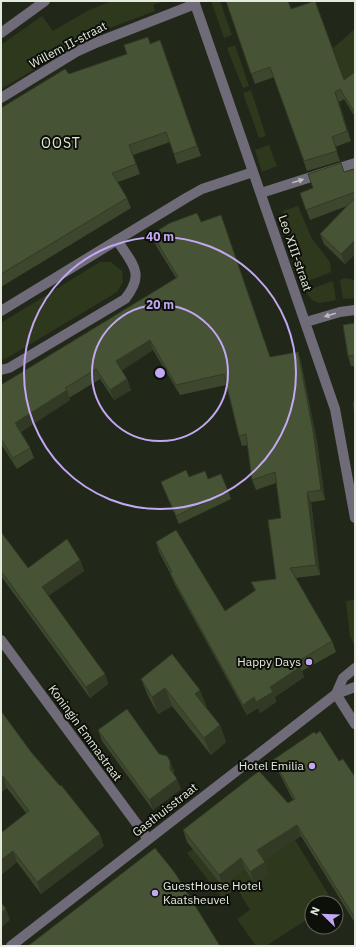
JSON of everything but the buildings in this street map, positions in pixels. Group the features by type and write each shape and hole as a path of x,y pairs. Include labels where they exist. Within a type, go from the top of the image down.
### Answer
{"street":[{"path":"1,33 45,1"},
{"name":"Willem II-straat","path":"1,98 76,52 195,3"},
{"name":"Leo XIII-straat","path":"195,3 337,414 355,518"},
{"path":"261,193 355,163"},
{"path":"1,311 202,189 253,172"},
{"path":"1,370 9,368 125,299 134,287 136,270 117,240"},
{"path":"306,322 340,312 355,310"},
{"name":"Koningin Emmastraat","path":"1,640 148,840"},
{"name":"Gasthuisstraat","path":"336,694 343,678 355,668"},
{"name":"Gasthuisstraat","path":"11,946 336,694 355,687"},
{"path":"336,694 355,724"}],"green space":[{"path":"112,1 164,1 153,5 155,11 96,33 1,89 1,45 42,16 53,31 89,10"},
{"path":"211,1 220,1 232,35 224,38"},
{"path":"355,29 355,87 346,85 333,48"},
{"path":"235,45 249,86 243,88 227,48"},
{"path":"251,90 266,136 259,138 243,93"},
{"path":"269,145 277,166 262,172 255,150"},
{"path":"298,206 312,239 330,262 331,272 308,281 283,211"},
{"path":"100,262 111,262 122,271 123,282 117,292 7,358 1,360 1,323"},
{"path":"346,278 355,280 355,298 343,299 340,280"},
{"path":"333,281 336,300 319,303 312,300 305,291"},
{"path":"355,600 354,645 350,636 346,601"},
{"path":"295,840 329,895 304,895 304,921 266,946 256,946 237,919 250,910 237,888 222,898 187,853 193,849 203,862 218,866 211,871 223,887 237,876 236,874"}],"place":[{"name":"Happy Days","path":"309,662"},
{"name":"Hotel Emilia","path":"312,766"},
{"name":"GuestHouse Hotel Kaatsheuvel","path":"155,893"}],"district":[{"name":"OOST","path":"61,143"}]}
